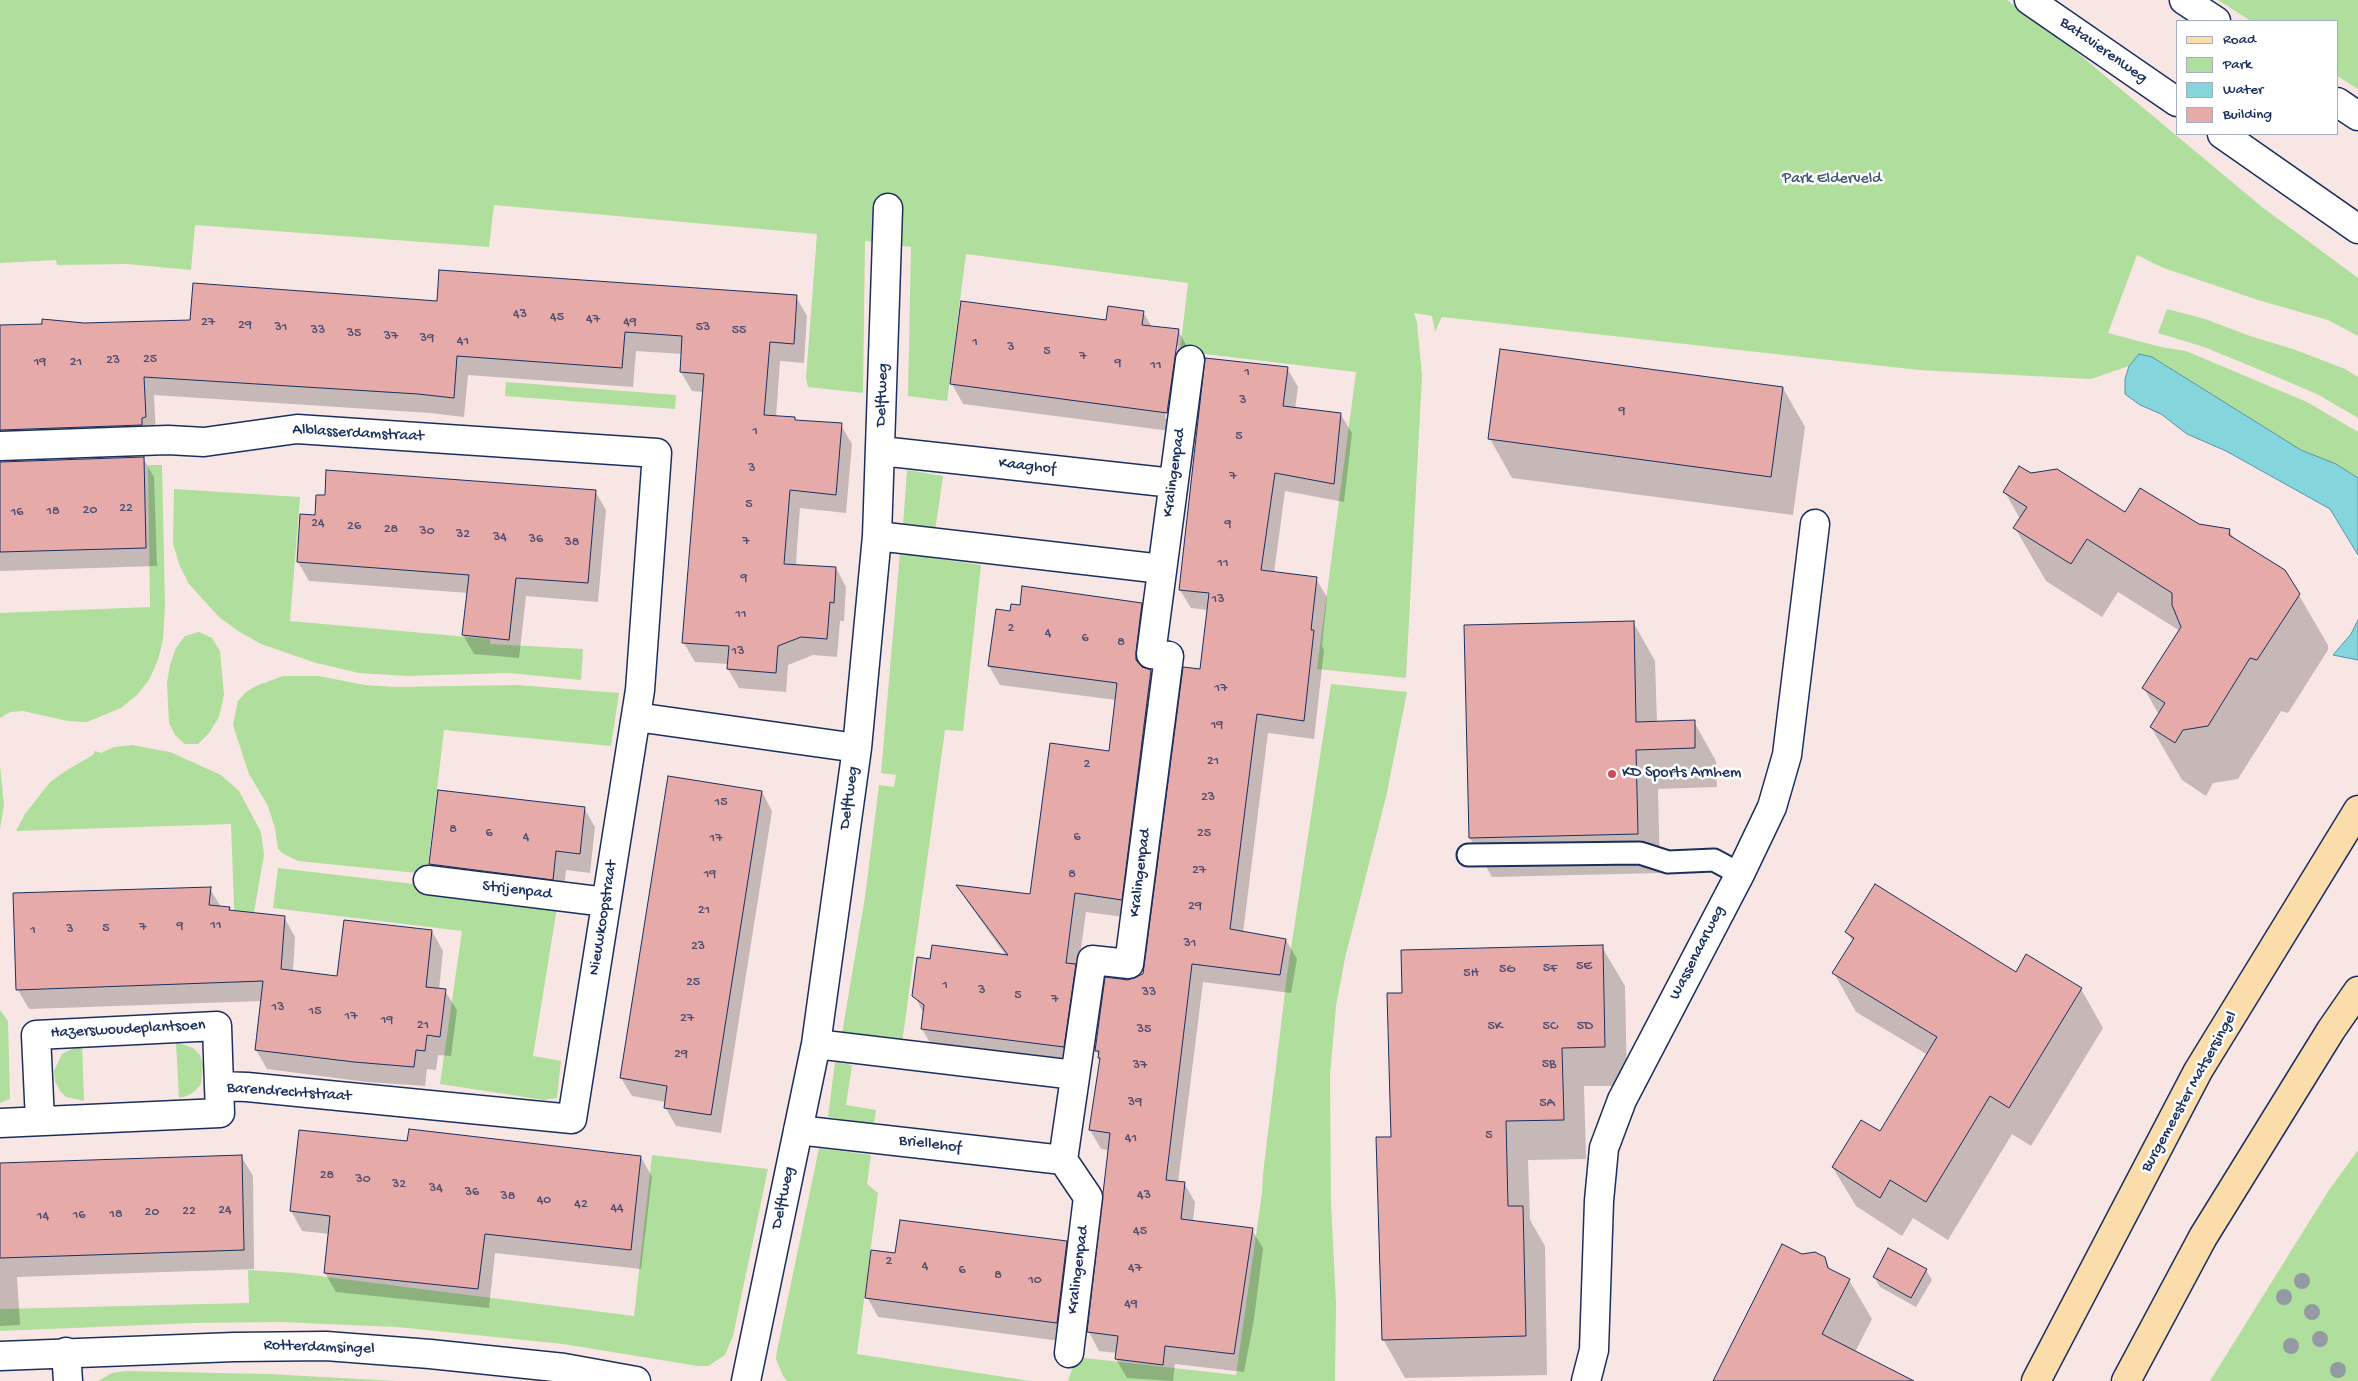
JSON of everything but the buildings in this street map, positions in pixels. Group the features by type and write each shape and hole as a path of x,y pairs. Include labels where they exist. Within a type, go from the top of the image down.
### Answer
{"main road":[{"name":"Burgemeester Matsersingel","path":"2036,1381 2198,1071 2358,810"},
{"path":"2126,1381 2203,1237 2331,1030 2358,991"}],"street":[{"name":"Batavierenweg","path":"2029,0 2176,101"},
{"path":"2184,0 2214,20"},
{"path":"2338,103 2358,116"},
{"path":"2223,135 2358,229"},
{"name":"Delftweg","path":"746,1381 816,1044 857,748 878,536 888,208"},
{"name":"Kralingenpad","path":"1069,1353 1088,1197 1063,1160 1092,960 1129,964 1169,656 1151,654 1190,360"},
{"name":"Alblasserdamstraat","path":"0,446 168,440 204,442 297,429 657,453"},
{"name":"Kaaghof","path":"881,451 1173,483"},
{"name":"Nieuwkoopstraat","path":"572,1119 636,717 657,453"},
{"name":"Wassenaarweg","path":"1586,1381 1594,1350 1599,1202 1604,1148 1622,1100 1740,874 1772,807 1787,754 1815,524"},
{"path":"878,536 1162,569"},
{"path":"636,717 857,748"},
{"name":"Strijenpad","path":"428,880 606,902"},
{"name":"Hazerswoudeplantsoen","path":"40,1121 36,1035 217,1026 219,1086"},
{"path":"816,1044 1075,1075"},
{"name":"Barendrechtstraat","path":"0,1123 220,1113 219,1086 247,1087 572,1119"},
{"name":"Briellehof","path":"798,1130 1063,1160"},
{"name":"Rotterdamsingel","path":"0,1356 234,1346 326,1346 430,1354 563,1375 636,1381"},
{"path":"66,1352 68,1381"}],"lane":[{"path":"1468,854 1640,853 1668,862 1714,860 1740,874"}],"green space":[{"name":"Park Elderveld","path":"0,0 2007,0 2050,30 2262,207 2358,278 2358,336 2328,320 2258,300 2161,267 2137,255 2108,333 2161,347 2186,351 2307,402 2358,432 2358,478 2336,464 2301,450 2152,357 2139,354 2129,366 2091,379 1919,370 1442,317 1435,332 1432,316 1414,313 1417,323 1422,375 1406,678 1317,669 1356,372 1180,351 1188,283 966,254 947,401 908,396 911,247 865,241 863,393 808,387 806,378 817,234 494,205 489,247 195,225 191,270 127,264 57,265 56,260 0,263"},
{"path":"2218,0 2358,0 2358,89 2338,77 2338,20 2249,20"},
{"path":"2167,309 2205,319 2345,369 2358,377 2358,418 2317,394 2204,347 2158,333"},
{"path":"506,382 676,395 675,409 505,396"},
{"path":"148,465 162,465 165,604 163,640 158,660 149,680 137,695 121,708 87,722 68,721 23,711 10,712 0,718 0,613 150,607"},
{"path":"907,470 943,476 935,531 903,526"},
{"path":"174,489 300,497 290,621 490,639 490,644 583,649 581,680 509,673 408,676 359,673 316,663 261,644 238,631 219,617 189,584 179,564 173,543"},
{"path":"900,553 981,565 963,731 945,730 902,1043 842,1034 865,897 879,785 894,787 896,775 881,773"},
{"path":"199,632 212,638 220,651 224,695 219,717 209,733 198,744 185,744 175,735 169,723 167,683 170,665 176,648 185,636"},
{"path":"283,676 318,676 365,685 395,687 517,685 619,693 611,746 444,730 427,874 298,861 278,849 275,828 268,806 249,774 233,725 238,701 246,692 256,686"},
{"path":"1331,684 1407,692 1386,797 1345,958 1336,1006 1330,1076 1331,1202 1336,1304 1335,1381 1068,1381 1076,1357 1236,1375 1262,1193 1287,975"},
{"path":"132,745 170,752 221,775 239,791 261,832 264,855 243,975 237,984 231,824 16,831 25,814 50,782 93,755 95,751 101,753 114,747"},
{"path":"0,766 4,805 0,829"},
{"path":"278,868 558,901 533,1056 561,1061 557,1098 544,1100 440,1084 462,931 273,908"},
{"path":"0,1010 8,1021 10,1099 0,1103"},
{"path":"176,1042 193,1048 200,1055 203,1065 201,1084 195,1091 179,1098"},
{"path":"82,1044 84,1101 66,1097 60,1091 55,1081 54,1071 62,1054"},
{"path":"835,1062 852,1065 846,1105 876,1110 874,1124 828,1117"},
{"path":"819,1148 871,1155 867,1184 878,1193 857,1354 1030,1381 787,1381 776,1359 777,1351"},
{"path":"2358,1150 2358,1381 2210,1381 2329,1190"},
{"path":"652,1155 768,1169 733,1336 725,1355 708,1366 698,1366 563,1344 397,1327 280,1322 194,1323 0,1331 0,1309 249,1303 248,1270 295,1273 634,1316"},
{"path":"125,1371 268,1374 397,1381 98,1381 112,1373"}],"water":[{"path":"2139,354 2152,357 2301,450 2336,464 2358,478 2358,555 2330,509 2226,451 2187,434 2161,414 2140,405 2125,394 2125,379 2129,366"},
{"path":"2358,620 2358,660 2333,655 2351,634"}],"place":[{"name":"KD Sports Arnhem","path":"1612,774"}]}
